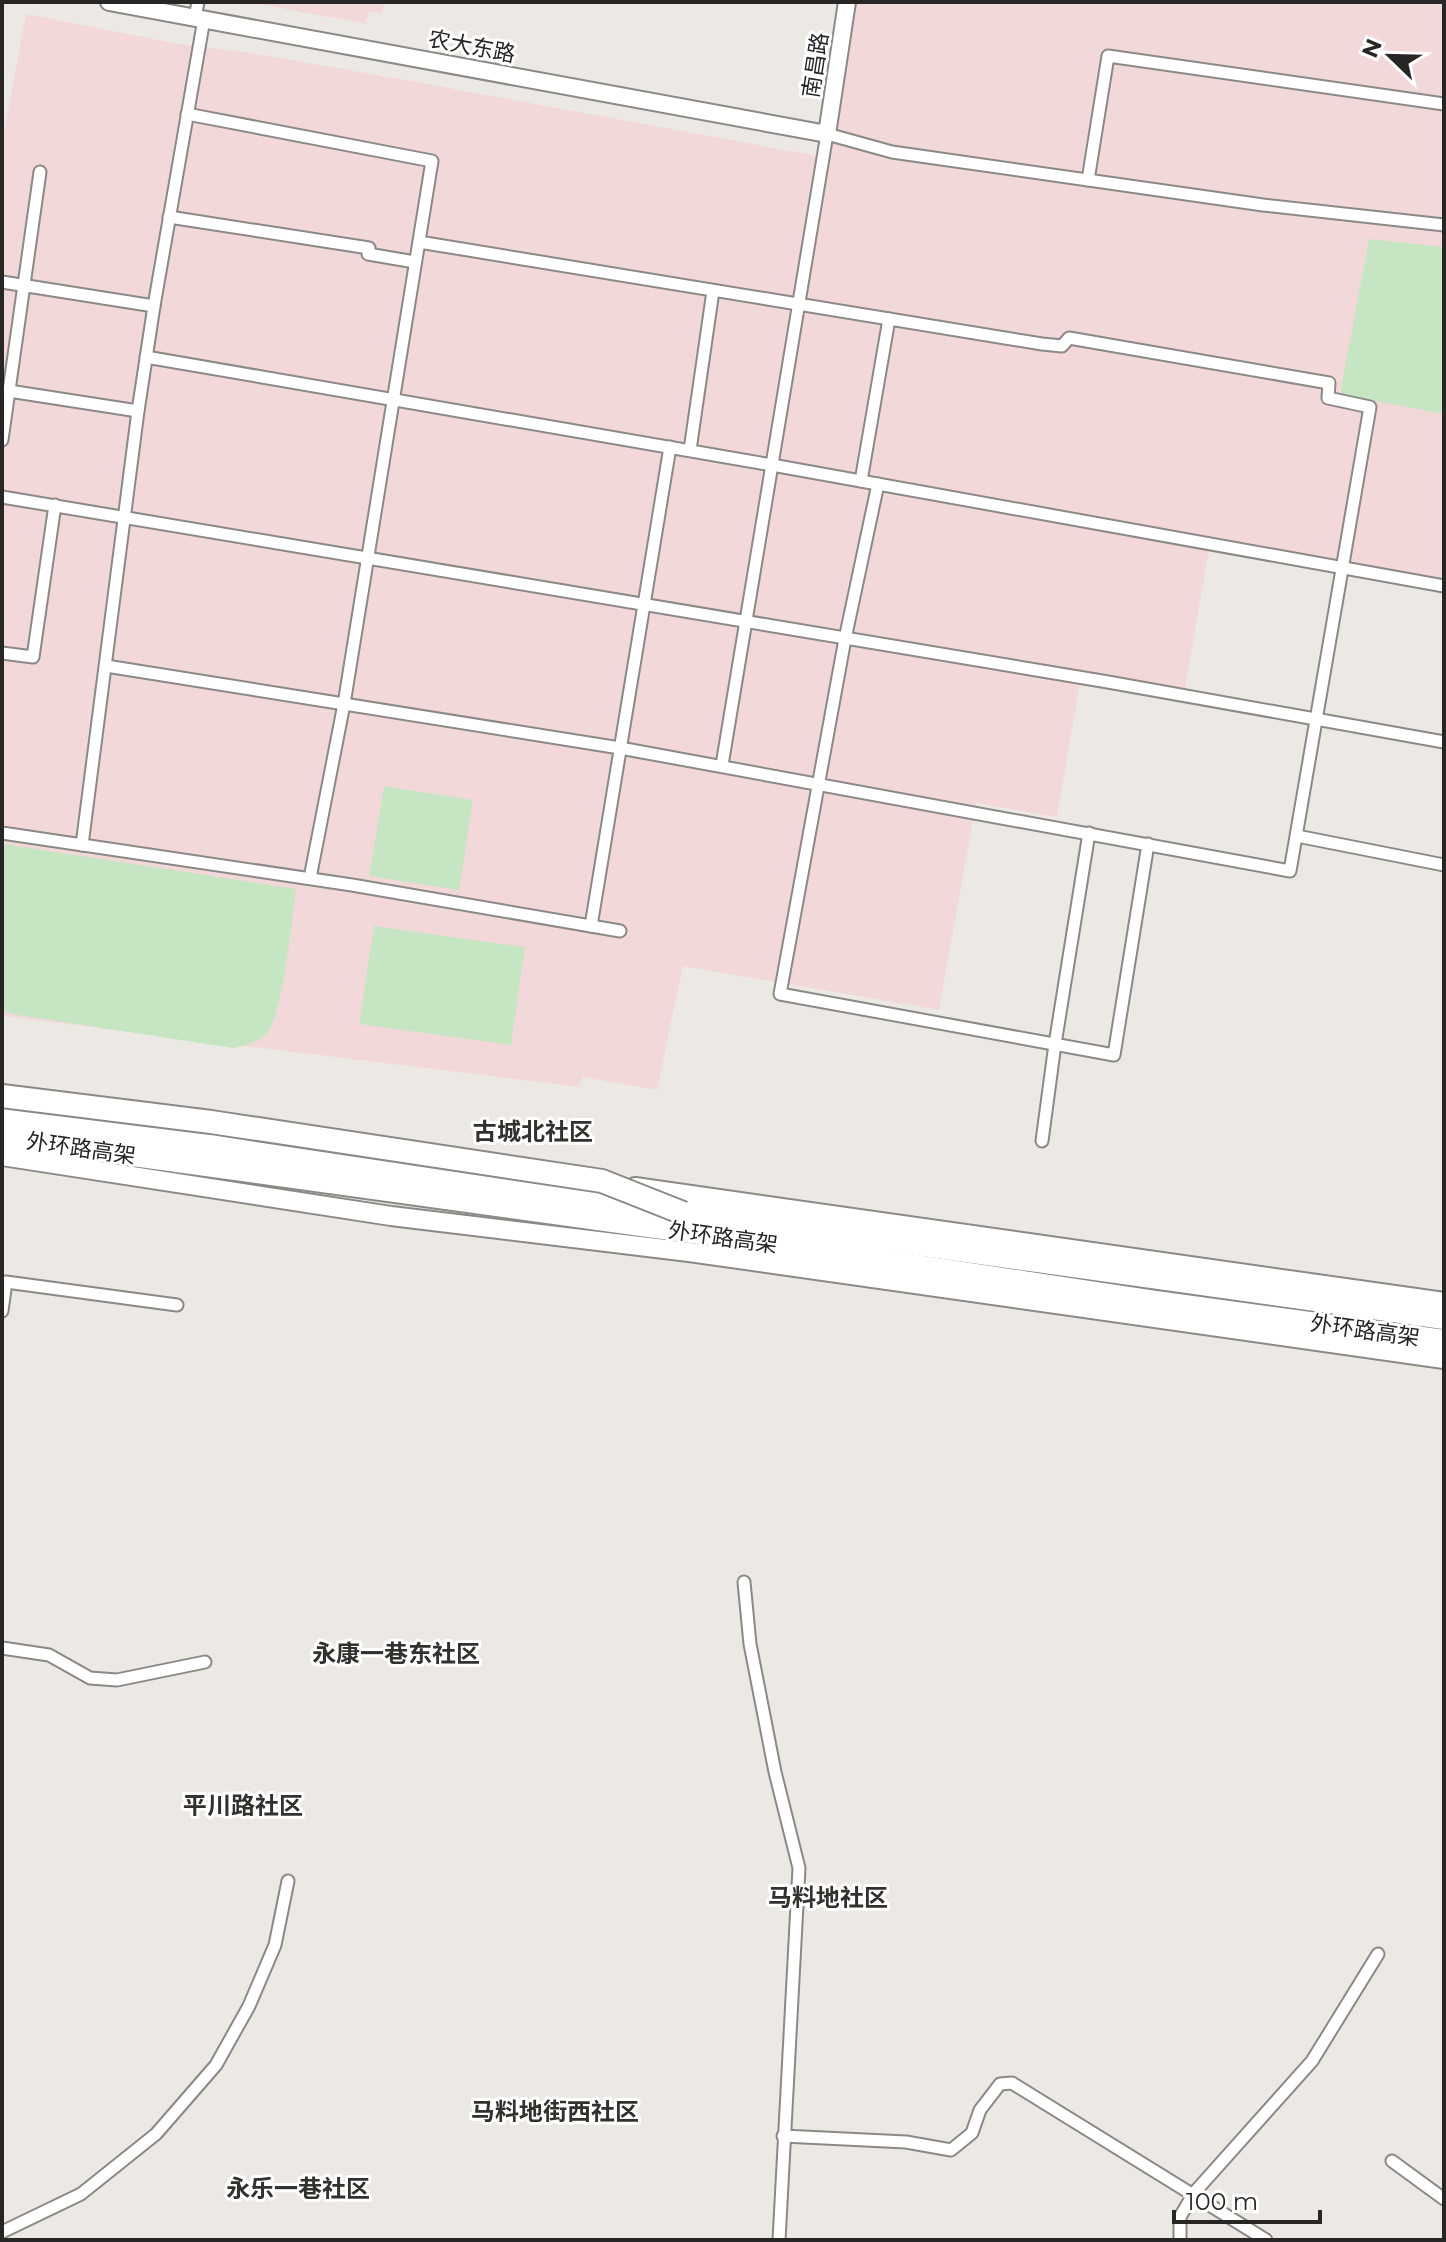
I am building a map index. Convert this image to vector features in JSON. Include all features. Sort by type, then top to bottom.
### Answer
[{"type":"highway","points":[[2,1096],[211,1122],[602,1181],[683,1213]]},
{"type":"highway","name":"外环路高架","points":[[2,1116],[1444,1318]]},
{"type":"highway","name":"外环路高架","points":[[2,1137],[1444,1341]]},
{"type":"highway","points":[[1326,1325],[1444,1357]]},
{"type":"main road","name":"农大东路","points":[[109,2],[199,13],[827,134]]},
{"type":"main road","name":"南昌路","points":[[827,134],[847,2]]},
{"type":"main road","points":[[2,1105],[210,1132],[318,1138],[667,1193],[1444,1302]]},
{"type":"main road","points":[[2,1156],[391,1216],[689,1252],[1444,1357]]},
{"type":"street","points":[[82,845],[138,411],[187,114],[199,13]]},
{"type":"street","points":[[1088,180],[1108,56],[1444,104]]},
{"type":"street","points":[[187,114],[432,161],[344,704],[310,878]]},
{"type":"street","points":[[722,765],[827,134],[892,152],[1263,205],[1444,225]]},
{"type":"street","points":[[2,440],[40,172]]},
{"type":"street","points":[[169,217],[369,248],[368,254],[415,262]]},
{"type":"street","points":[[106,666],[722,765],[1290,871],[1370,407],[1328,398],[1329,383],[1069,338],[1062,346],[419,242]]},
{"type":"street","points":[[2,282],[154,306]]},
{"type":"street","points":[[690,450],[713,291]]},
{"type":"street","points":[[861,481],[889,319]]},
{"type":"street","points":[[146,357],[690,450],[1444,586]]},
{"type":"street","points":[[9,391],[138,411]]},
{"type":"street","points":[[591,926],[670,447]]},
{"type":"street","points":[[878,484],[845,639],[780,994],[1114,1055],[1148,844]]},
{"type":"street","points":[[2,497],[1444,742]]},
{"type":"street","points":[[2,653],[33,657],[55,505]]},
{"type":"street","points":[[2,833],[310,878],[620,931]]},
{"type":"street","points":[[1042,1141],[1089,833]]},
{"type":"street","points":[[1297,836],[1444,865]]},
{"type":"street","points":[[2,1311],[6,1282],[177,1305]]},
{"type":"street","points":[[744,1582],[750,1644],[775,1772],[799,1868],[779,2240]]},
{"type":"street","points":[[2,1648],[49,1655],[90,1678],[117,1680],[205,1662]]},
{"type":"street","points":[[2,2232],[81,2194],[156,2134],[216,2065],[249,2006],[275,1945],[288,1881]]},
{"type":"street","points":[[1180,2240],[1180,2217],[1194,2193],[1312,2061],[1378,1954]]},
{"type":"street","points":[[783,2136],[906,2142],[951,2150],[972,2133],[980,2110],[1000,2084],[1012,2083],[1266,2240]]},
{"type":"street","points":[[1392,2161],[1444,2199]]},
{"type":"shaded area","points":[[249,2],[384,2],[382,13],[369,12],[366,24]]},
{"type":"shaded area","points":[[847,2],[1444,2],[1444,586],[1210,543],[1184,695],[1081,677],[1057,817],[976,803],[939,1010],[683,966],[657,1090],[583,1077],[579,1087],[2,1016],[2,143],[26,14],[178,44],[251,53],[400,79],[823,157]]},
{"type":"green space","points":[[1369,239],[1444,247],[1444,414],[1340,394]]},
{"type":"green space","points":[[384,786],[473,800],[459,890],[369,876]]},
{"type":"green space","points":[[4,844],[296,889],[282,988],[266,1034],[255,1042],[233,1048],[11,1014],[2,1009]]},
{"type":"green space","points":[[374,926],[525,947],[511,1045],[359,1024]]},
{"type":"district","name":"古城北社区","points":[[533,1132]]},
{"type":"district","name":"永康一巷东社区","points":[[396,1654]]},
{"type":"district","name":"平川路社区","points":[[243,1806]]},
{"type":"district","name":"马料地社区","points":[[828,1898]]},
{"type":"district","name":"马料地街西社区","points":[[555,2112]]},
{"type":"district","name":"永乐一巷社区","points":[[298,2189]]}]
